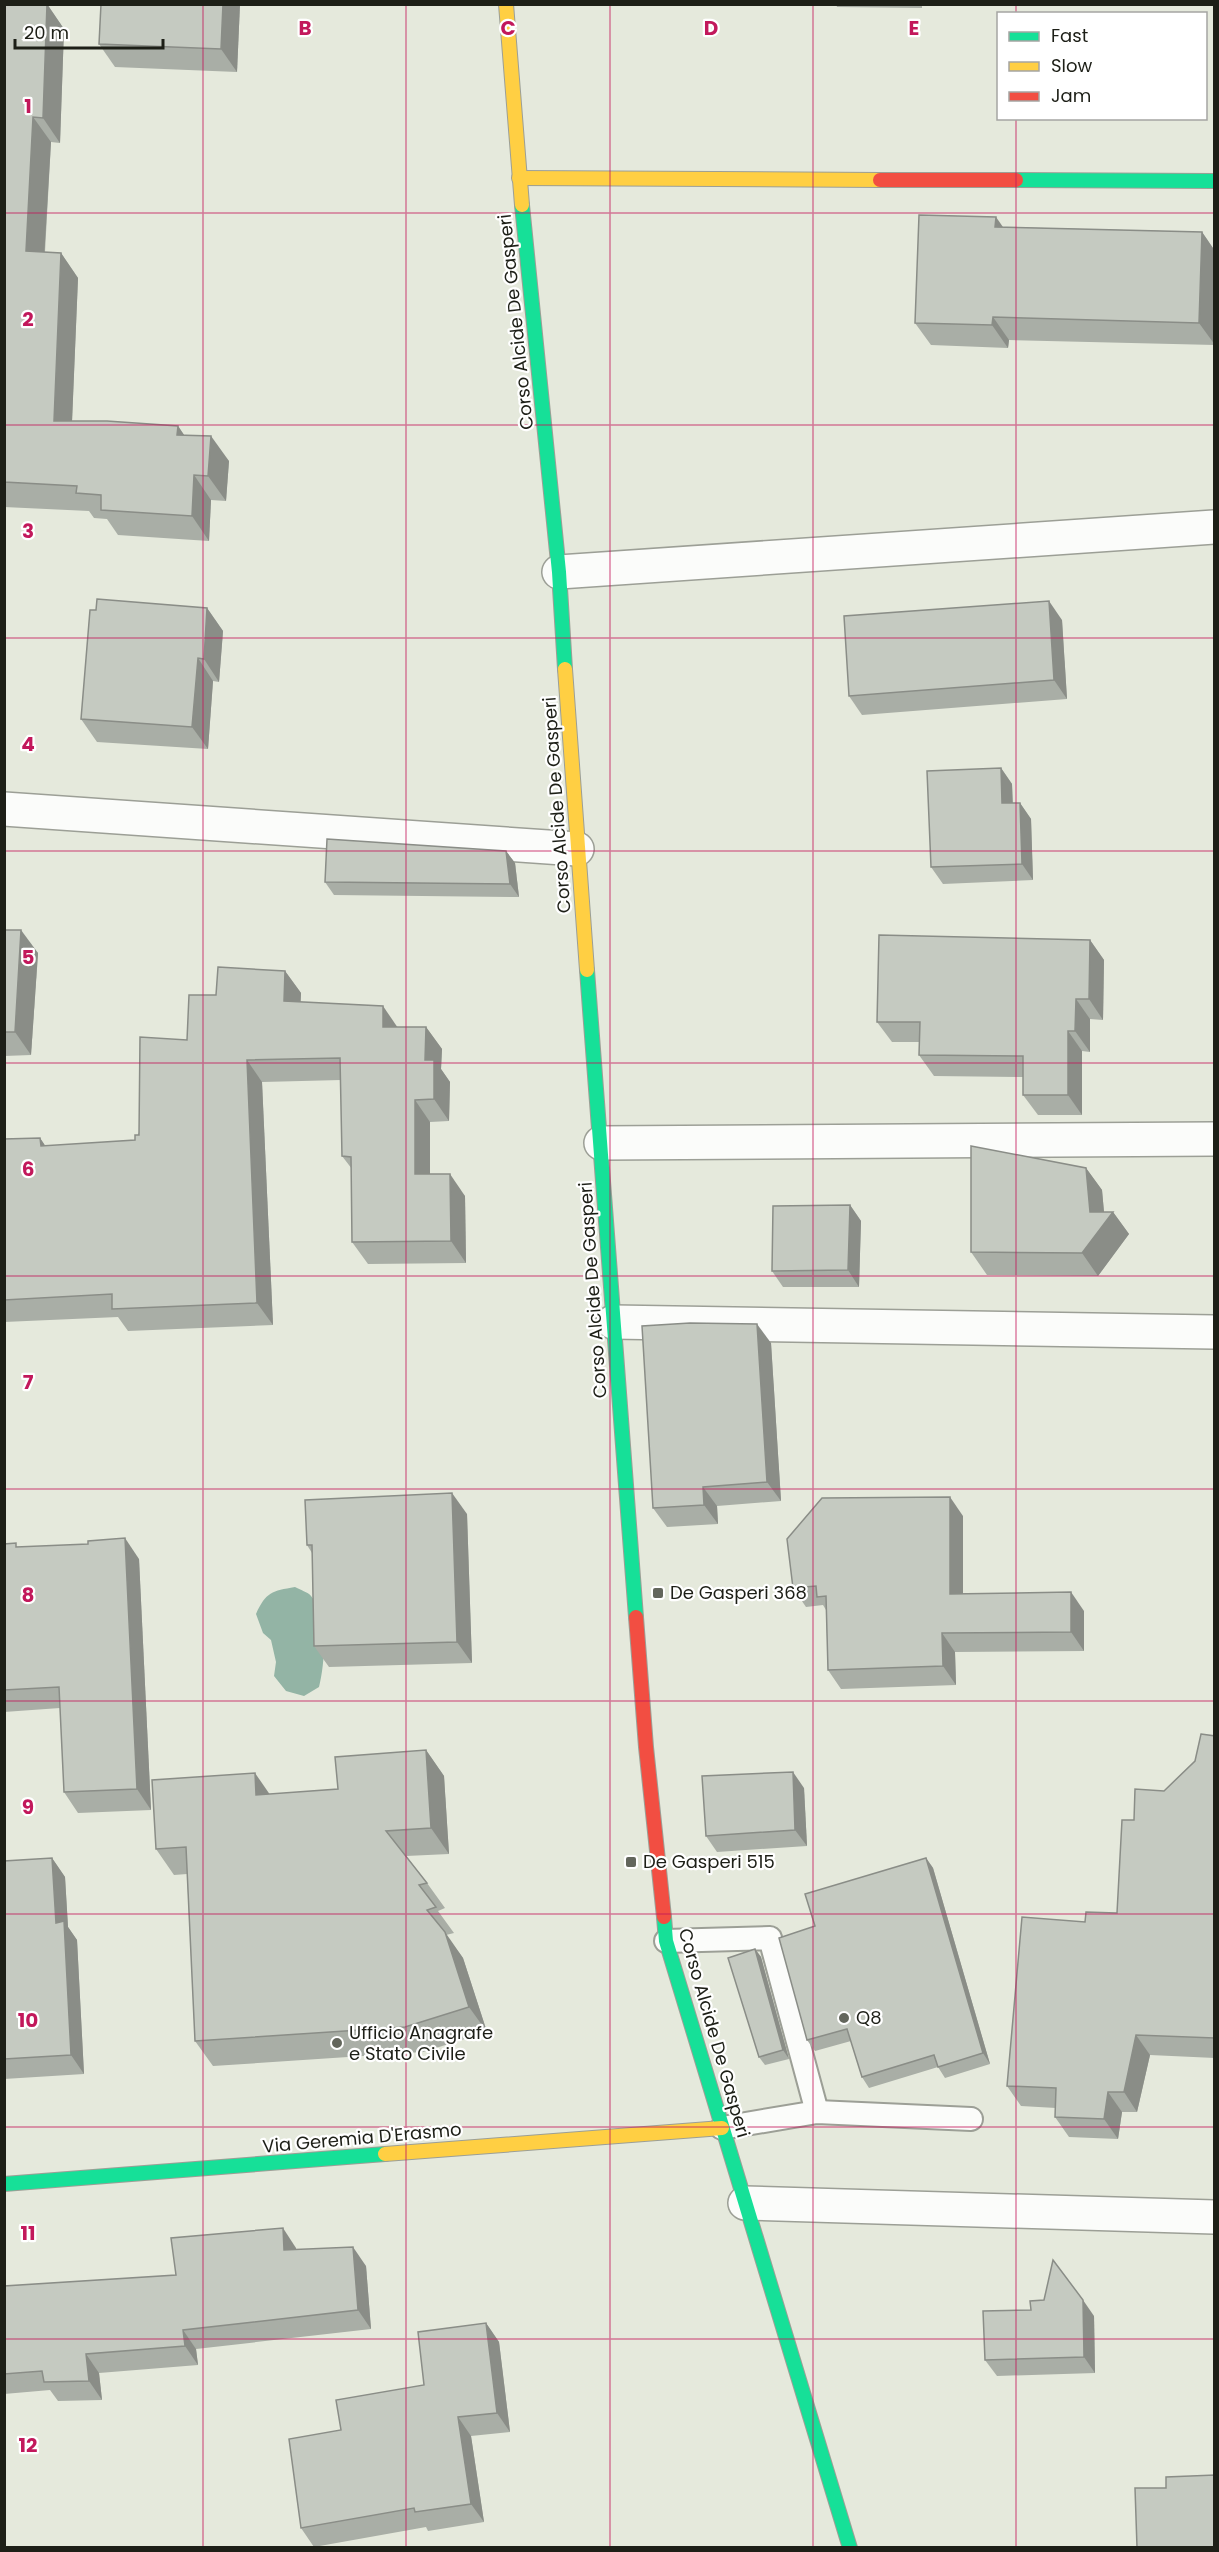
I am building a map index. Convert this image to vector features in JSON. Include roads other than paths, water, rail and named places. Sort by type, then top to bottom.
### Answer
[{"type":"street","name":"Corso Alcide De Gasperi","points":[[506,4],[519,178],[559,572],[577,849],[646,1747],[666,1941],[850,2547]]},
{"type":"street","points":[[519,178],[1215,182]]},
{"type":"street","points":[[559,572],[1215,527]]},
{"type":"street","points":[[4,809],[577,849]]},
{"type":"street","points":[[601,1143],[1215,1139]]},
{"type":"street","points":[[613,1322],[1215,1332]]},
{"type":"street","name":"Via Geremia D'Erasmo","points":[[4,2184],[722,2128]]},
{"type":"street","points":[[745,2203],[1215,2217]]},
{"type":"lane","points":[[666,1941],[770,1938],[817,2112]]},
{"type":"lane","points":[[722,2128],[817,2112],[971,2119]]},
{"type":"place","name":"De Gasperi 368","points":[[658,1593]]},
{"type":"place","name":"De Gasperi 515","points":[[631,1862]]},
{"type":"place","name":"Q8","points":[[844,2018]]},
{"type":"place","name":"Ufficio Anagrafe e Stato Civile","points":[[337,2043]]}]
